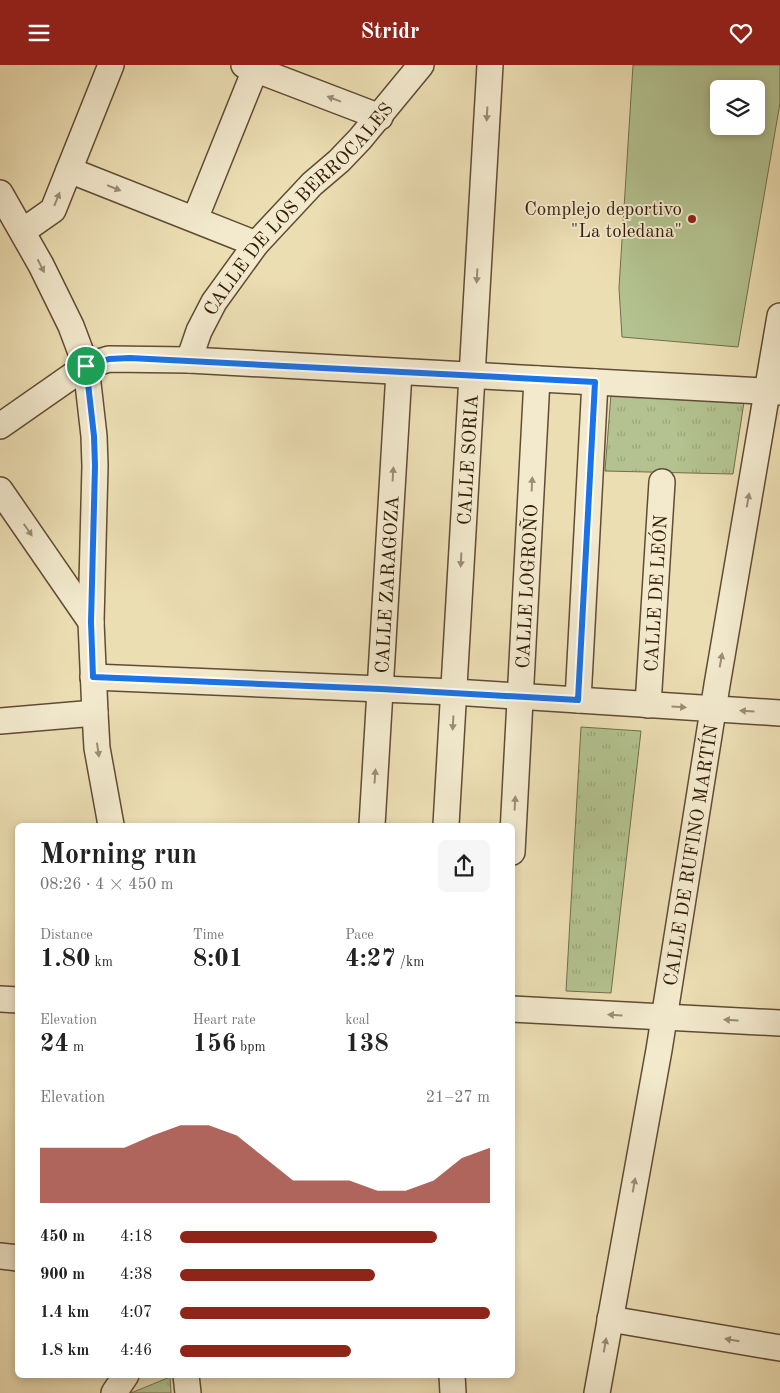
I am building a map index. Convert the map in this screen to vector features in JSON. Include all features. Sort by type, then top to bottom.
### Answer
[{"type":"street","points":[[23,231],[53,210],[111,65]]},
{"type":"street","name":"CALLE DE LOS BERROCALES","points":[[189,360],[199,331],[214,302],[256,243],[312,183],[339,161],[380,117],[421,65]]},
{"type":"street","name":"CALLE SORIA","points":[[446,823],[490,65]]},
{"type":"street","points":[[194,219],[252,66],[380,117]]},
{"type":"street","points":[[69,170],[256,243]]},
{"type":"street","points":[[0,193],[23,231],[71,326],[86,366],[94,436],[95,466],[91,622],[93,677],[97,748],[111,823]]},
{"type":"street","name":"CALLE DE RUFINO MARTÍN","points":[[597,1393],[664,1017],[713,709],[774,392],[780,316]]},
{"type":"street","points":[[0,426],[86,366],[109,359],[189,360],[774,392]]},
{"type":"street","name":"CALLE ZARAGOZA","points":[[372,823],[398,372]]},
{"type":"street","name":"CALLE LOGROÑO","points":[[514,823],[522,697],[537,379]]},
{"type":"street","points":[[578,700],[595,382]]},
{"type":"street","name":"CALLE DE LEÓN","points":[[648,705],[662,482]]},
{"type":"street","points":[[0,490],[91,622]]},
{"type":"street","points":[[93,677],[454,692],[780,713]]},
{"type":"street","points":[[0,721],[95,713]]},
{"type":"street","points":[[0,999],[15,1000]]},
{"type":"street","points":[[515,1009],[780,1023]]},
{"type":"street","points":[[0,1255],[15,1258]]},
{"type":"street","points":[[610,1319],[780,1348]]},
{"type":"street","points":[[114,1393],[124,1378]]},
{"type":"street","points":[[186,1378],[188,1393]]},
{"type":"street","points":[[452,1378],[453,1393]]},
{"type":"green space","name":"Complejo deportivo \"La toledana\"","points":[[633,65],[780,65],[780,103],[738,347],[622,337],[619,288]]},
{"type":"green space","points":[[611,394],[744,402],[733,474],[605,471]]},
{"type":"green space","points":[[581,727],[641,731],[611,993],[566,991]]},
{"type":"green space","points":[[168,1378],[170,1378],[171,1393],[131,1393]]},
{"type":"place","name":"Complejo deportivo \"La toledana\"","points":[[692,219]]},
{"type":"route","points":[[130,358],[595,382],[578,700],[454,692],[93,677],[91,622],[95,466],[94,436],[86,366],[109,359],[130,358]]}]
